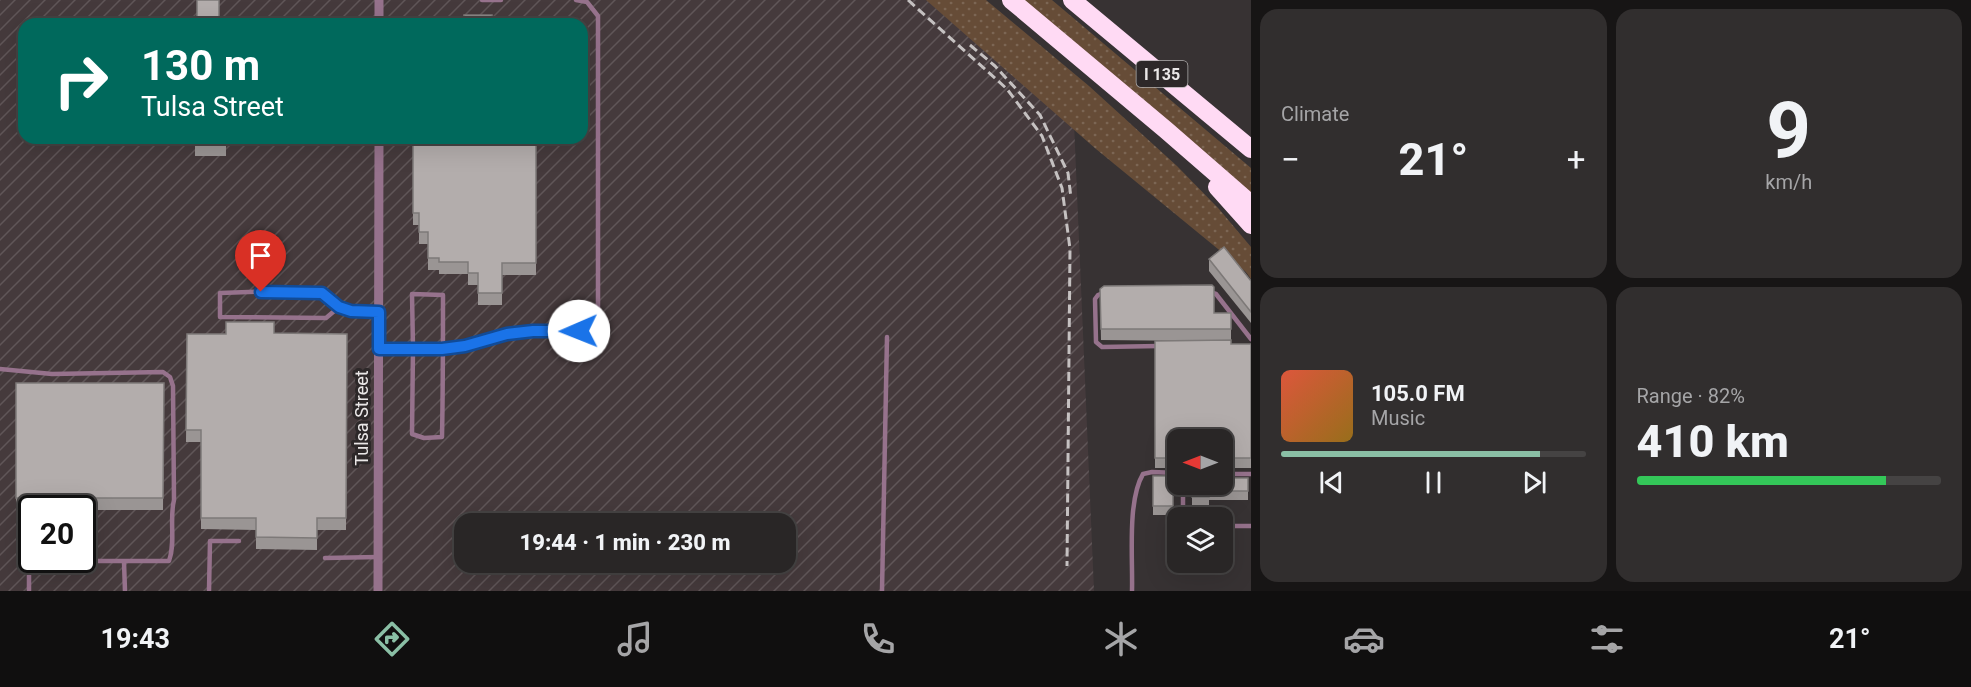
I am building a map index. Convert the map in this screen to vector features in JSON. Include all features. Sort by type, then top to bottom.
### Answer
[{"type":"highway","name":"I 135","points":[[1011,0],[1251,204]]},
{"type":"highway","name":"I 135","points":[[1072,0],[1251,149]]},
{"type":"highway","points":[[1166,130],[1251,225]]},
{"type":"street","points":[[379,0],[379,18]]},
{"type":"street","name":"Tulsa Street","points":[[378,591],[379,144]]},
{"type":"lane","points":[[482,0],[501,0]]},
{"type":"lane","points":[[379,349],[442,349],[465,346],[507,334],[533,331],[579,331],[589,326],[598,310],[598,16],[587,2],[576,0]]},
{"type":"lane","points":[[339,307],[326,318],[220,317],[220,293],[282,291],[322,293],[339,307],[351,311],[379,312]]},
{"type":"lane","points":[[1208,291],[1216,294],[1251,339]]},
{"type":"lane","points":[[1115,292],[1103,293],[1095,299],[1096,342],[1101,347],[1169,346]]},
{"type":"lane","points":[[412,294],[443,295],[442,437],[424,438],[412,434],[412,348],[412,294]]},
{"type":"lane","points":[[882,591],[887,337]]},
{"type":"lane","points":[[0,369],[52,374],[163,372],[170,377],[173,386],[174,500],[171,511],[172,553],[169,561],[32,563],[29,569],[29,591]]},
{"type":"lane","points":[[1132,591],[1133,502],[1138,481],[1143,474],[1167,473]]},
{"type":"lane","points":[[1233,474],[1251,474]]},
{"type":"lane","points":[[1233,526],[1251,526]]},
{"type":"lane","points":[[209,591],[210,541],[239,541]]},
{"type":"lane","points":[[325,558],[378,557]]},
{"type":"lane","points":[[124,562],[125,591]]},
{"type":"shaded area","points":[[0,0],[937,0],[1074,123],[1094,591],[0,591]]},
{"type":"shaded area","points":[[926,0],[986,0],[1089,86],[1177,166],[1219,209],[1251,247],[1251,279],[1246,272],[1096,149]]},
{"type":"shaded area","points":[[1022,0],[1052,0],[1251,168],[1251,196]]},
{"type":"building","points":[[197,0],[219,0],[219,18],[197,18]]},
{"type":"building","points":[[464,15],[492,15],[492,18],[464,18]]},
{"type":"building","points":[[413,144],[536,144],[536,263],[502,263],[502,293],[478,293],[478,273],[468,273],[468,262],[439,262],[439,258],[428,258],[428,232],[419,232],[419,213],[413,213]]},
{"type":"building","points":[[1224,247],[1251,281],[1251,312],[1209,259]]},
{"type":"building","points":[[1212,285],[1214,287],[1214,313],[1231,313],[1231,329],[1101,329],[1100,289],[1104,286]]},
{"type":"building","points":[[226,322],[274,322],[274,333],[347,334],[346,518],[317,518],[317,538],[256,537],[256,518],[201,518],[201,430],[186,430],[187,334],[226,334]]},
{"type":"building","points":[[1231,340],[1231,344],[1251,344],[1251,458],[1233,458],[1233,429],[1167,429],[1167,458],[1155,458],[1155,341]]},
{"type":"building","points":[[16,383],[164,383],[163,498],[18,495],[16,498]]},
{"type":"building","points":[[1153,476],[1167,476],[1167,495],[1173,495],[1173,506],[1153,506]]},
{"type":"building","points":[[1233,478],[1248,478],[1248,491],[1233,491]]},
{"type":"building","points":[[1192,495],[1209,495],[1209,497],[1192,497]]},
{"type":"railway","points":[[908,0],[1007,89],[1042,136],[1062,188],[1070,249],[1067,566]]},
{"type":"railway","points":[[970,45],[995,66],[1040,115],[1068,173],[1071,198]]},
{"type":"route","points":[[261,292],[322,293],[339,307],[351,311],[379,312],[379,349],[442,349],[465,346],[507,334],[533,331],[579,331]]}]
